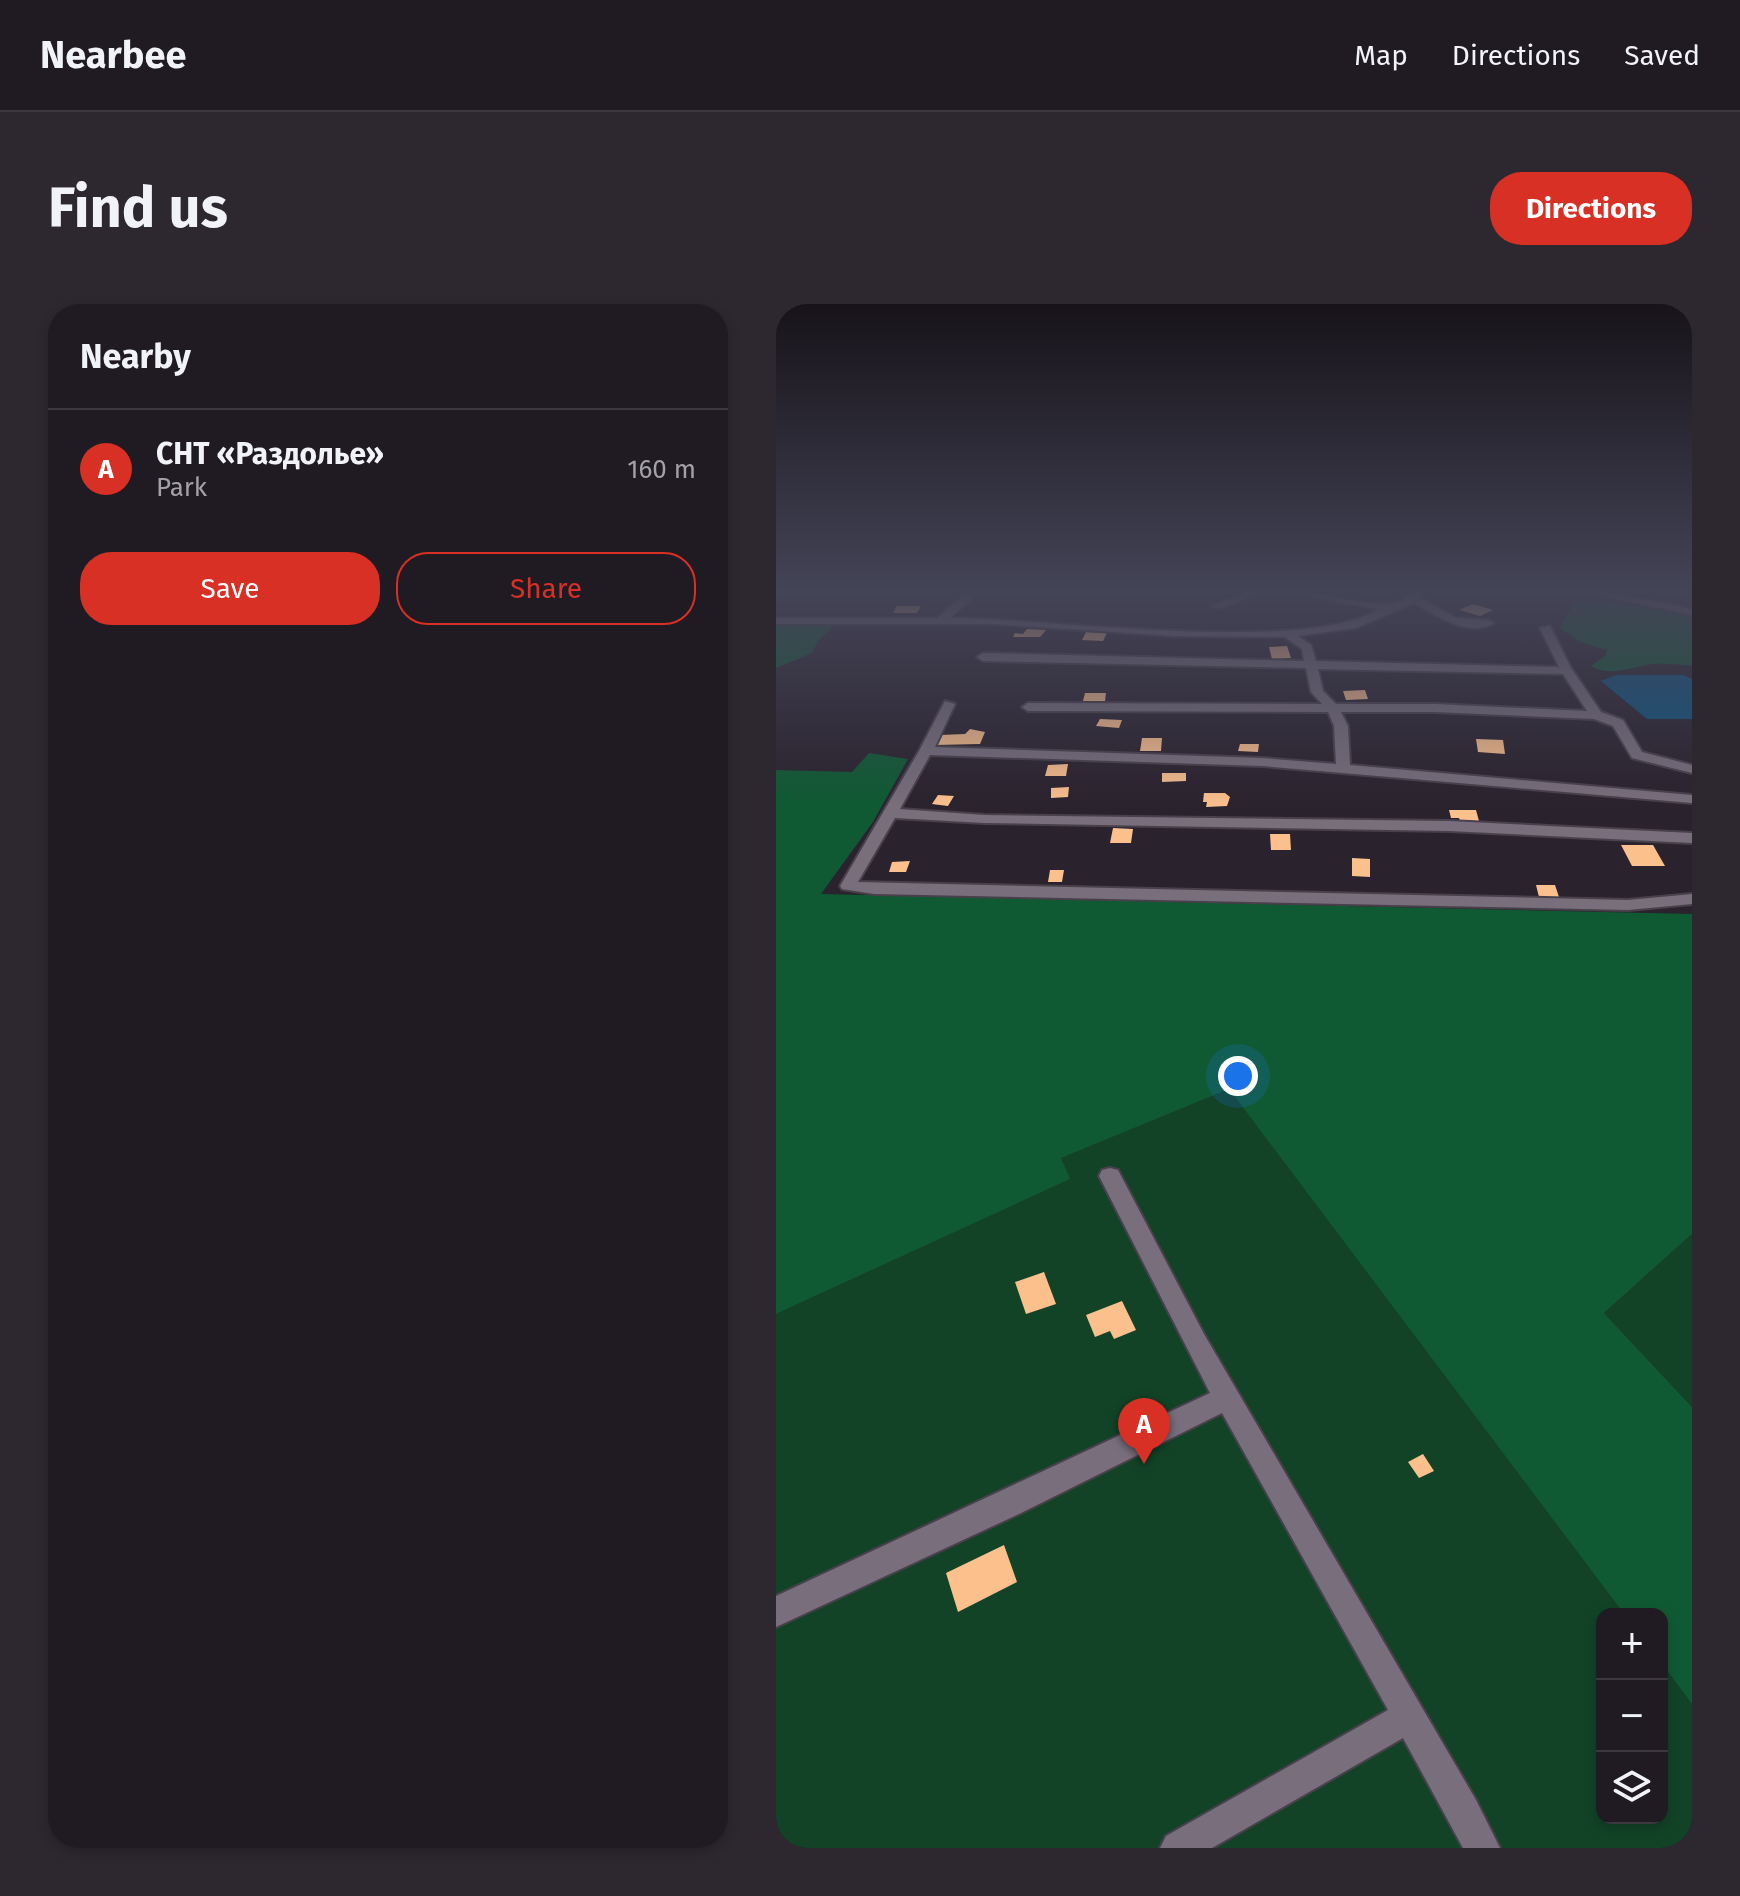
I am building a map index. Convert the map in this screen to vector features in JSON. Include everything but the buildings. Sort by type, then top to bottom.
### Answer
[{"type":"street","points":[[1268,663],[1567,671]]},
{"type":"street","points":[[1563,663],[1596,715]]},
{"type":"street","points":[[1313,664],[1317,692],[1333,708],[1341,726],[1343,769]]},
{"type":"street","points":[[949,704],[926,751],[848,886],[1628,905],[1692,899]]},
{"type":"street","points":[[1028,707],[1435,708],[1596,715],[1618,723],[1637,755],[1692,769]]},
{"type":"street","points":[[926,751],[1262,762],[1692,799]]},
{"type":"street","points":[[891,813],[984,819],[1449,826],[1692,838]]},
{"type":"street","points":[[1110,1176],[1226,1398],[1482,1848]]},
{"type":"street","points":[[776,1612],[1011,1503],[1226,1398]]},
{"type":"street","points":[[1178,1848],[1409,1716]]},
{"type":"green space","points":[[1595,663],[1692,663],[1692,666],[1653,664],[1614,671],[1591,666]]},
{"type":"green space","points":[[869,753],[908,759],[873,822],[821,894],[1692,914],[1692,1234],[1604,1313],[1692,1407],[1692,1704],[1668,1672],[1668,1608],[1619,1608],[1229,1089],[1061,1158],[1070,1179],[776,1314],[776,770],[852,772]]},
{"type":"green space","points":[[1229,1089],[1619,1608],[1596,1608],[1596,1824],[1668,1824],[1668,1672],[1692,1704],[1692,1848],[776,1848],[776,1314],[1069,1179],[1060,1158]]},
{"type":"green space","points":[[1692,1234],[1692,1407],[1604,1313]]},
{"type":"water","points":[[1616,675],[1683,675],[1692,679],[1692,719],[1647,719],[1601,681]]},
{"type":"place","name":"СНТ «Раздолье»","points":[[1144,1464]]}]
